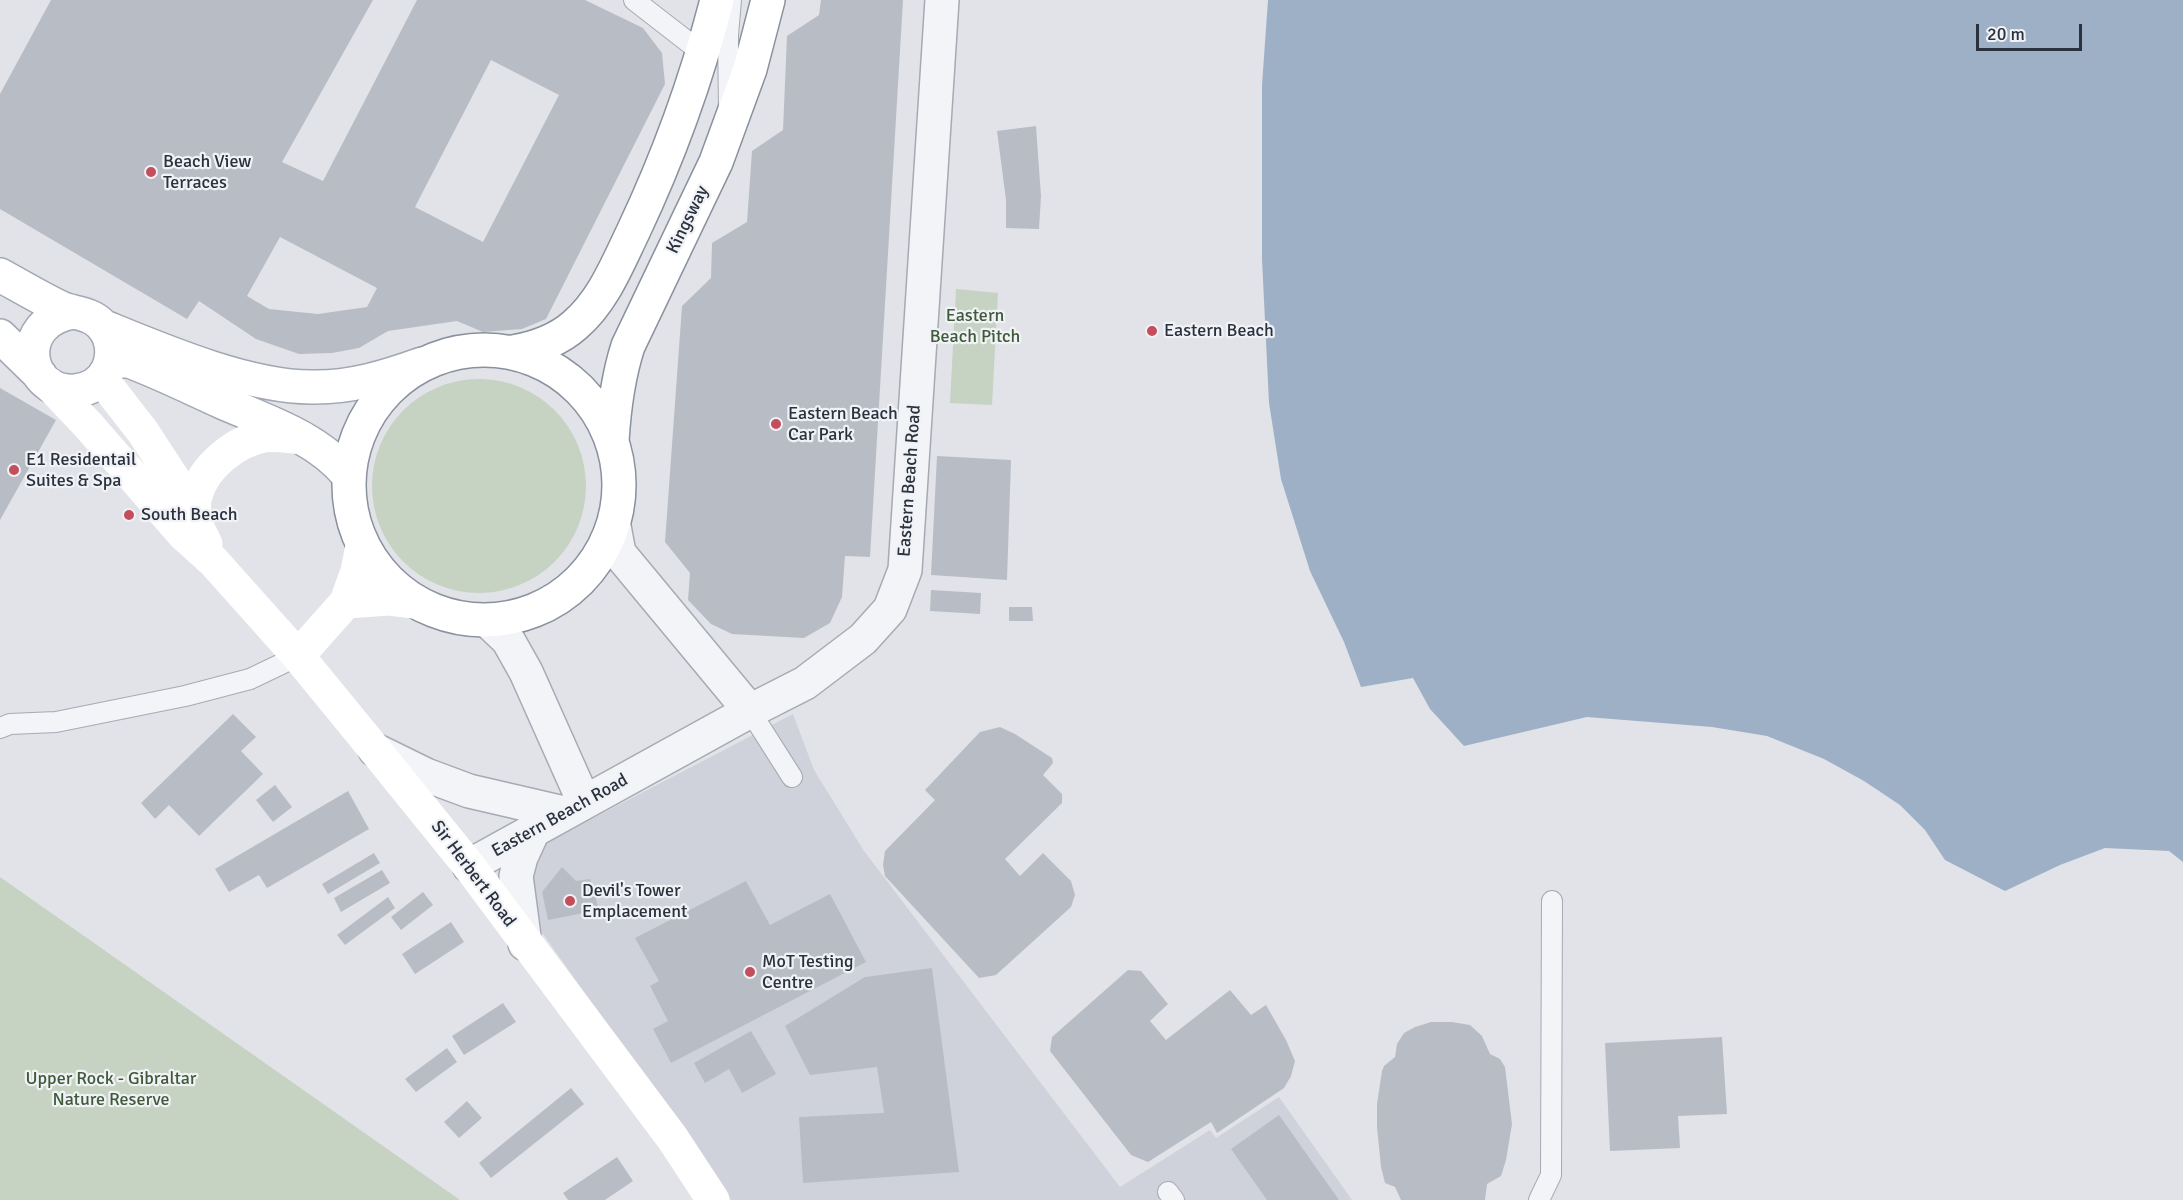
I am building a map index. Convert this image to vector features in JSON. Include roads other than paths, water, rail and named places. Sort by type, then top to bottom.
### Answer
[{"type":"main road","points":[[0,275],[64,310],[225,371],[295,386],[353,384],[384,377],[444,356],[466,351],[513,352],[543,345],[559,338],[577,324],[596,302],[609,281],[672,144],[691,92],[717,0]]},
{"type":"main road","name":"Kingsway","points":[[612,441],[615,403],[628,346],[716,162],[750,69],[768,0]]},
{"type":"main road","points":[[214,562],[173,477],[143,432],[108,387],[107,370],[112,345],[88,319],[62,314],[50,319],[40,327],[32,352],[34,364],[44,380],[61,390],[74,392],[86,389],[97,383],[107,370],[117,361],[129,361],[302,438],[330,457],[348,475]]},
{"type":"main road","points":[[0,336],[88,425],[183,534],[214,562]]},
{"type":"main road","points":[[346,602],[389,599],[414,602],[450,616],[488,621],[529,613],[566,593],[595,563],[614,526],[619,505],[618,462],[612,441],[601,416],[584,393],[555,370],[539,361],[513,352]]},
{"type":"main road","points":[[414,602],[387,580],[362,546],[353,523],[348,500],[348,475],[355,441],[370,410],[396,381],[422,364]]},
{"type":"main road","points":[[196,524],[194,510],[199,486],[212,467],[233,449],[250,440],[267,435],[302,438]]},
{"type":"main road","points":[[298,656],[346,602],[357,571],[362,546]]},
{"type":"main road","name":"Sir Herbert Road","points":[[214,562],[298,656],[469,866],[525,944],[673,1139],[713,1200]]},
{"type":"street","name":"Eastern Beach Road","points":[[469,866],[805,683],[863,639],[890,609],[904,570],[942,0]]},
{"type":"street","points":[[614,526],[619,554],[750,711]]},
{"type":"street","points":[[375,750],[426,776],[469,792],[574,808],[526,672],[508,640],[488,621]]},
{"type":"street","points":[[525,944],[516,876],[521,857],[533,831]]},
{"type":"lane","points":[[634,0],[701,52]]},
{"type":"lane","points":[[730,127],[727,83],[731,0]]},
{"type":"lane","points":[[3,725],[56,722],[185,696],[250,679],[298,656]]},
{"type":"lane","points":[[750,711],[792,777]]},
{"type":"lane","points":[[1539,1200],[1551,1175],[1552,901]]},
{"type":"water","points":[[1268,0],[2183,0],[2183,862],[2169,851],[2105,848],[2060,865],[2005,891],[1945,860],[1925,830],[1900,805],[1864,781],[1824,759],[1767,736],[1712,727],[1587,717],[1464,746],[1430,709],[1413,678],[1361,687],[1344,642],[1310,571],[1281,479],[1269,403],[1262,259],[1262,85]]},
{"type":"place","name":"Beach View Terraces","points":[[151,172]]},
{"type":"place","name":"Eastern Beach","points":[[1152,331]]},
{"type":"place","name":"Eastern Beach Car Park","points":[[776,424]]},
{"type":"place","name":"E1 Residentail Suites & Spa","points":[[14,470]]},
{"type":"place","name":"South Beach","points":[[129,515]]},
{"type":"place","name":"Devil's Tower Emplacement","points":[[570,901]]},
{"type":"place","name":"MoT Testing Centre","points":[[750,972]]},
{"type":"park label","name":"Eastern Beach Pitch","points":[[975,326]]},
{"type":"park label","name":"Upper Rock - Gibraltar Nature Reserve","points":[[111,1089]]}]
